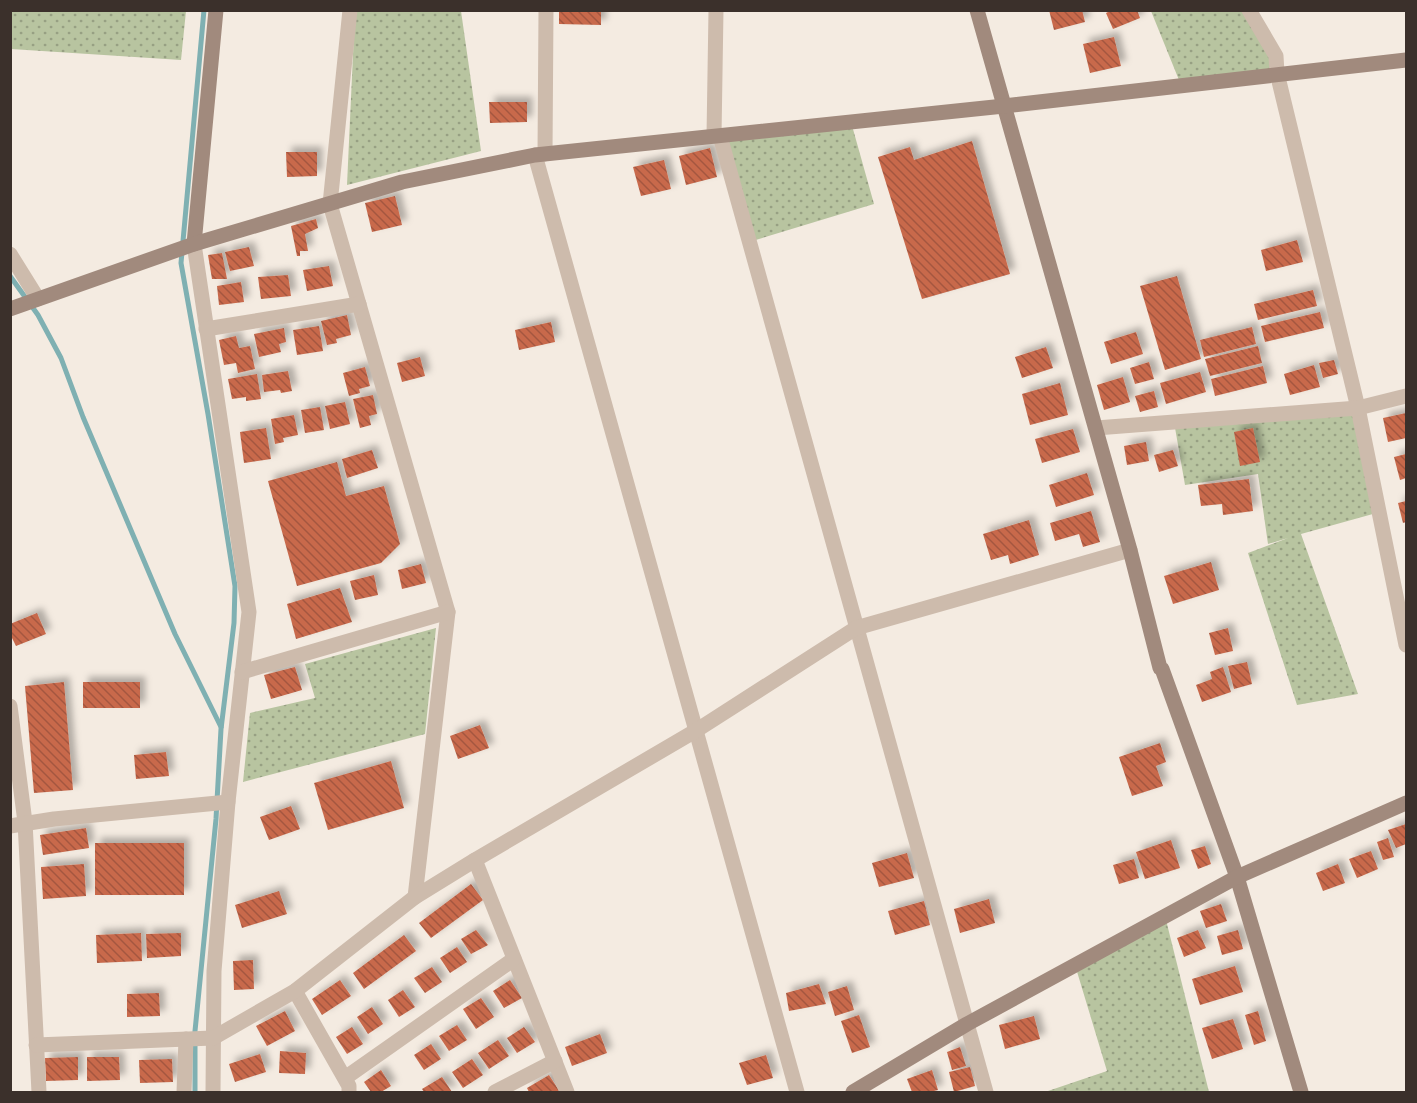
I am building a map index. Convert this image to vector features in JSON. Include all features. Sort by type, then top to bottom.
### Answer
[{"type":"street","points":[[213,1092],[214,971],[228,802],[249,612],[194,244],[216,10]]},
{"type":"street","points":[[350,10],[330,204],[447,612],[415,897]]},
{"type":"street","points":[[546,10],[540,155],[797,1092]]},
{"type":"street","points":[[716,10],[717,136],[986,1092]]},
{"type":"street","points":[[977,10],[1130,550],[1160,668],[1237,877],[1301,1092]]},
{"type":"street","points":[[1249,10],[1276,56],[1277,73],[1359,408],[1407,645]]},
{"type":"street","points":[[15,307],[194,244],[402,182],[540,155],[1004,106],[1277,73],[1407,60]]},
{"type":"street","points":[[10,254],[38,299]]},
{"type":"street","points":[[206,329],[359,304]]},
{"type":"street","points":[[1096,428],[1359,408],[1407,396]]},
{"type":"street","points":[[36,1045],[213,1038],[295,992],[415,897],[697,730],[856,628],[1130,550]]},
{"type":"street","points":[[242,672],[447,612]]},
{"type":"street","points":[[10,706],[39,1092]]},
{"type":"street","points":[[18,824],[228,802]]},
{"type":"street","points":[[853,1092],[967,1024],[1237,877],[1407,803]]},
{"type":"street","points":[[475,860],[567,1092]]},
{"type":"street","points":[[295,992],[347,1085],[514,959]]},
{"type":"street","points":[[184,1092],[186,1039]]},
{"type":"street","points":[[495,1092],[555,1061]]},
{"type":"green space","points":[[10,11],[186,11],[181,60],[11,49]]},
{"type":"green space","points":[[355,11],[461,11],[481,151],[347,185]]},
{"type":"green space","points":[[1151,11],[1249,11],[1277,70],[1181,85]]},
{"type":"green space","points":[[851,122],[874,204],[749,242],[720,136]]},
{"type":"green space","points":[[1358,408],[1380,512],[1301,534],[1358,694],[1297,705],[1248,553],[1288,538],[1268,544],[1258,474],[1185,485],[1174,422]]},
{"type":"green space","points":[[436,628],[425,734],[243,782],[250,713],[315,698],[305,664]]},
{"type":"green space","points":[[1165,916],[1209,1092],[1045,1092],[1107,1071],[1075,965]]},
{"type":"building","points":[[559,10],[601,10],[601,25],[559,24]]},
{"type":"building","points":[[1049,10],[1082,10],[1085,22],[1054,30]]},
{"type":"building","points":[[1112,10],[1137,10],[1140,18],[1113,29],[1106,13]]},
{"type":"building","points":[[1114,37],[1121,66],[1090,73],[1083,44]]},
{"type":"building","points":[[489,102],[527,102],[527,122],[490,123]]},
{"type":"building","points":[[972,141],[1010,274],[922,299],[878,157],[910,147],[914,160]]},
{"type":"building","points":[[710,148],[717,177],[686,185],[679,156]]},
{"type":"building","points":[[286,152],[317,152],[317,176],[287,177]]},
{"type":"building","points":[[664,160],[671,189],[641,196],[633,167]]},
{"type":"building","points":[[395,196],[402,225],[372,232],[365,203]]},
{"type":"building","points":[[316,219],[318,228],[305,234],[308,251],[300,251],[300,256],[297,256],[291,226]]},
{"type":"building","points":[[1297,240],[1303,262],[1266,271],[1261,250]]},
{"type":"building","points":[[249,247],[254,266],[230,271],[225,252]]},
{"type":"building","points":[[222,253],[227,279],[212,279],[208,255]]},
{"type":"building","points":[[329,266],[333,286],[307,291],[303,270]]},
{"type":"building","points":[[288,275],[291,296],[261,299],[258,277]]},
{"type":"building","points":[[1177,276],[1201,359],[1165,370],[1140,286]]},
{"type":"building","points":[[241,282],[244,302],[219,305],[217,286]]},
{"type":"building","points":[[1313,290],[1317,306],[1258,320],[1254,304]]},
{"type":"building","points":[[1320,312],[1324,328],[1265,342],[1261,326]]},
{"type":"building","points":[[347,315],[351,335],[336,339],[337,343],[327,345],[321,321]]},
{"type":"building","points":[[551,322],[555,342],[519,350],[515,330]]},
{"type":"building","points":[[319,326],[323,351],[297,355],[293,330]]},
{"type":"building","points":[[1252,327],[1256,344],[1204,357],[1200,340]]},
{"type":"building","points":[[284,328],[286,342],[279,344],[281,352],[259,357],[254,334]]},
{"type":"building","points":[[1136,332],[1143,354],[1111,364],[1104,342]]},
{"type":"building","points":[[236,336],[239,348],[250,346],[255,369],[238,373],[236,363],[224,365],[219,340]]},
{"type":"building","points":[[1258,346],[1262,363],[1210,376],[1205,359]]},
{"type":"building","points":[[1046,347],[1053,368],[1022,378],[1015,357]]},
{"type":"building","points":[[420,357],[425,376],[402,382],[397,363]]},
{"type":"building","points":[[1334,360],[1338,374],[1323,378],[1319,363]]},
{"type":"building","points":[[1149,362],[1154,379],[1135,384],[1130,368]]},
{"type":"building","points":[[1314,365],[1320,387],[1290,395],[1284,374]]},
{"type":"building","points":[[1263,366],[1267,383],[1215,396],[1211,379]]},
{"type":"building","points":[[365,367],[370,386],[359,389],[360,393],[349,396],[343,373]]},
{"type":"building","points":[[288,371],[292,391],[264,392],[262,375]]},
{"type":"building","points":[[1200,372],[1206,392],[1166,404],[1160,383]]},
{"type":"building","points":[[257,374],[261,399],[246,401],[246,397],[232,399],[228,379]]},
{"type":"building","points":[[1123,377],[1130,402],[1104,410],[1097,385]]},
{"type":"building","points":[[1060,383],[1068,415],[1030,425],[1022,394]]},
{"type":"building","points":[[1154,391],[1158,407],[1140,412],[1135,396]]},
{"type":"building","points":[[373,395],[377,414],[369,416],[371,425],[360,428],[353,399]]},
{"type":"building","points":[[345,402],[350,424],[330,429],[325,406]]},
{"type":"building","points":[[320,407],[324,430],[305,433],[301,410]]},
{"type":"building","points":[[1406,413],[1406,438],[1388,442],[1383,418]]},
{"type":"building","points":[[294,415],[298,435],[283,438],[284,442],[275,444],[271,419]]},
{"type":"building","points":[[266,428],[271,459],[244,463],[240,432]]},
{"type":"building","points":[[1253,428],[1260,462],[1240,466],[1234,432]]},
{"type":"building","points":[[1073,429],[1080,452],[1042,463],[1035,439]]},
{"type":"building","points":[[1146,442],[1149,461],[1127,465],[1124,446]]},
{"type":"building","points":[[372,450],[378,468],[347,478],[342,459]]},
{"type":"building","points":[[1173,450],[1178,466],[1159,472],[1154,455]]},
{"type":"building","points":[[1406,454],[1406,478],[1400,480],[1394,457]]},
{"type":"building","points":[[337,462],[346,496],[384,486],[400,544],[381,563],[297,586],[268,481]]},
{"type":"building","points":[[1087,473],[1094,495],[1056,507],[1049,485]]},
{"type":"building","points":[[1249,479],[1253,511],[1223,515],[1222,504],[1201,506],[1198,485]]},
{"type":"building","points":[[1406,501],[1406,522],[1403,523],[1398,503]]},
{"type":"building","points":[[1091,511],[1100,542],[1083,547],[1079,534],[1055,541],[1050,523]]},
{"type":"building","points":[[1029,520],[1039,555],[1010,564],[1008,555],[991,560],[983,534]]},
{"type":"building","points":[[1211,562],[1219,590],[1173,604],[1164,576]]},
{"type":"building","points":[[421,564],[426,583],[402,589],[398,570]]},
{"type":"building","points":[[374,575],[378,595],[355,600],[350,581]]},
{"type":"building","points":[[340,588],[352,622],[296,639],[287,604]]},
{"type":"building","points":[[37,613],[46,634],[16,646],[10,634],[10,624]]},
{"type":"building","points":[[1228,628],[1233,651],[1215,655],[1209,633]]},
{"type":"building","points":[[1247,662],[1252,684],[1234,689],[1228,666]]},
{"type":"building","points":[[295,667],[302,690],[271,699],[264,675]]},
{"type":"building","points":[[1223,667],[1231,692],[1202,702],[1196,685],[1212,679],[1210,672]]},
{"type":"building","points":[[64,682],[73,790],[34,793],[25,686]]},
{"type":"building","points":[[83,682],[140,682],[140,708],[83,708]]},
{"type":"building","points":[[480,725],[489,748],[458,759],[450,736]]},
{"type":"building","points":[[1160,743],[1166,762],[1156,766],[1163,786],[1132,796],[1119,757]]},
{"type":"building","points":[[166,752],[169,776],[136,779],[134,755]]},
{"type":"building","points":[[391,761],[404,808],[328,830],[314,783]]},
{"type":"building","points":[[291,806],[300,829],[269,840],[260,817]]},
{"type":"building","points":[[1406,824],[1406,844],[1396,848],[1388,830]]},
{"type":"building","points":[[86,828],[89,848],[43,855],[40,835]]},
{"type":"building","points":[[1388,838],[1394,857],[1383,860],[1377,842]]},
{"type":"building","points":[[1171,840],[1180,868],[1145,879],[1136,852]]},
{"type":"building","points":[[95,843],[184,843],[184,895],[95,895]]},
{"type":"building","points":[[1205,846],[1211,864],[1198,869],[1191,850]]},
{"type":"building","points":[[1371,851],[1378,869],[1357,878],[1349,859]]},
{"type":"building","points":[[907,853],[914,878],[879,887],[872,863]]},
{"type":"building","points":[[1134,859],[1139,878],[1119,884],[1113,865]]},
{"type":"building","points":[[84,864],[86,896],[43,899],[41,867]]},
{"type":"building","points":[[1338,864],[1345,883],[1323,891],[1316,873]]},
{"type":"building","points":[[471,884],[483,900],[431,938],[419,923]]},
{"type":"building","points":[[279,891],[287,914],[242,928],[235,905]]},
{"type":"building","points":[[989,899],[995,923],[960,933],[954,909]]},
{"type":"building","points":[[924,901],[930,925],[895,935],[888,911]]},
{"type":"building","points":[[1221,904],[1227,921],[1206,928],[1200,911]]},
{"type":"building","points":[[476,930],[488,945],[471,954],[461,939]]},
{"type":"building","points":[[1198,930],[1206,948],[1184,957],[1177,938]]},
{"type":"building","points":[[1238,930],[1243,949],[1222,955],[1217,936]]},
{"type":"building","points":[[141,933],[142,961],[97,963],[96,935]]},
{"type":"building","points":[[181,933],[181,956],[147,958],[146,934]]},
{"type":"building","points":[[404,935],[416,951],[364,989],[353,973]]},
{"type":"building","points":[[457,947],[467,962],[450,973],[440,958]]},
{"type":"building","points":[[253,960],[254,989],[234,990],[233,961]]},
{"type":"building","points":[[1235,966],[1243,992],[1200,1005],[1192,979]]},
{"type":"building","points":[[432,967],[442,982],[425,993],[414,978]]},
{"type":"building","points":[[340,980],[351,996],[322,1015],[312,999]]},
{"type":"building","points":[[510,980],[522,998],[504,1008],[493,991]]},
{"type":"building","points":[[819,984],[826,1004],[789,1011],[786,993]]},
{"type":"building","points":[[847,986],[854,1010],[835,1016],[828,992]]},
{"type":"building","points":[[403,990],[415,1007],[399,1017],[388,1000]]},
{"type":"building","points":[[159,993],[160,1016],[127,1017],[127,994]]},
{"type":"building","points":[[481,998],[494,1017],[476,1029],[463,1009]]},
{"type":"building","points":[[372,1007],[383,1024],[368,1034],[357,1017]]},
{"type":"building","points":[[285,1011],[295,1031],[267,1046],[256,1026]]},
{"type":"building","points":[[1258,1011],[1266,1041],[1254,1045],[1245,1015]]},
{"type":"building","points":[[859,1015],[870,1047],[852,1053],[841,1021]]},
{"type":"building","points":[[1034,1016],[1040,1039],[1005,1049],[999,1025]]},
{"type":"building","points":[[1233,1019],[1243,1049],[1212,1059],[1202,1028]]},
{"type":"building","points":[[457,1025],[467,1040],[449,1051],[439,1036]]},
{"type":"building","points":[[352,1027],[363,1044],[347,1054],[336,1037]]},
{"type":"building","points":[[524,1027],[535,1042],[517,1053],[507,1038]]},
{"type":"building","points":[[600,1034],[607,1053],[572,1066],[565,1047]]},
{"type":"building","points":[[498,1040],[509,1056],[489,1069],[478,1053]]},
{"type":"building","points":[[431,1044],[441,1059],[424,1070],[414,1055]]},
{"type":"building","points":[[960,1047],[966,1066],[952,1070],[947,1052]]},
{"type":"building","points":[[280,1051],[306,1053],[305,1074],[279,1073]]},
{"type":"building","points":[[260,1054],[266,1072],[235,1082],[229,1064]]},
{"type":"building","points":[[766,1055],[773,1078],[747,1085],[739,1063]]},
{"type":"building","points":[[78,1057],[78,1080],[46,1081],[45,1058]]},
{"type":"building","points":[[87,1057],[119,1057],[120,1080],[87,1081]]},
{"type":"building","points":[[172,1059],[173,1082],[140,1083],[139,1060]]},
{"type":"building","points":[[472,1059],[483,1075],[463,1088],[452,1072]]},
{"type":"building","points":[[970,1067],[975,1086],[954,1092],[949,1072]]},
{"type":"building","points":[[381,1070],[391,1086],[381,1092],[371,1092],[364,1082]]},
{"type":"building","points":[[932,1070],[938,1090],[912,1092],[907,1079]]},
{"type":"building","points":[[549,1075],[560,1092],[529,1092],[527,1088]]},
{"type":"building","points":[[442,1077],[452,1092],[424,1092],[422,1089]]},
{"type":"waterway","points":[[195,1092],[195,1031],[216,819],[221,729],[234,623],[235,586],[181,263],[204,10]]},
{"type":"waterway","points":[[10,276],[38,315],[61,358],[83,417],[175,634],[221,727]]}]
